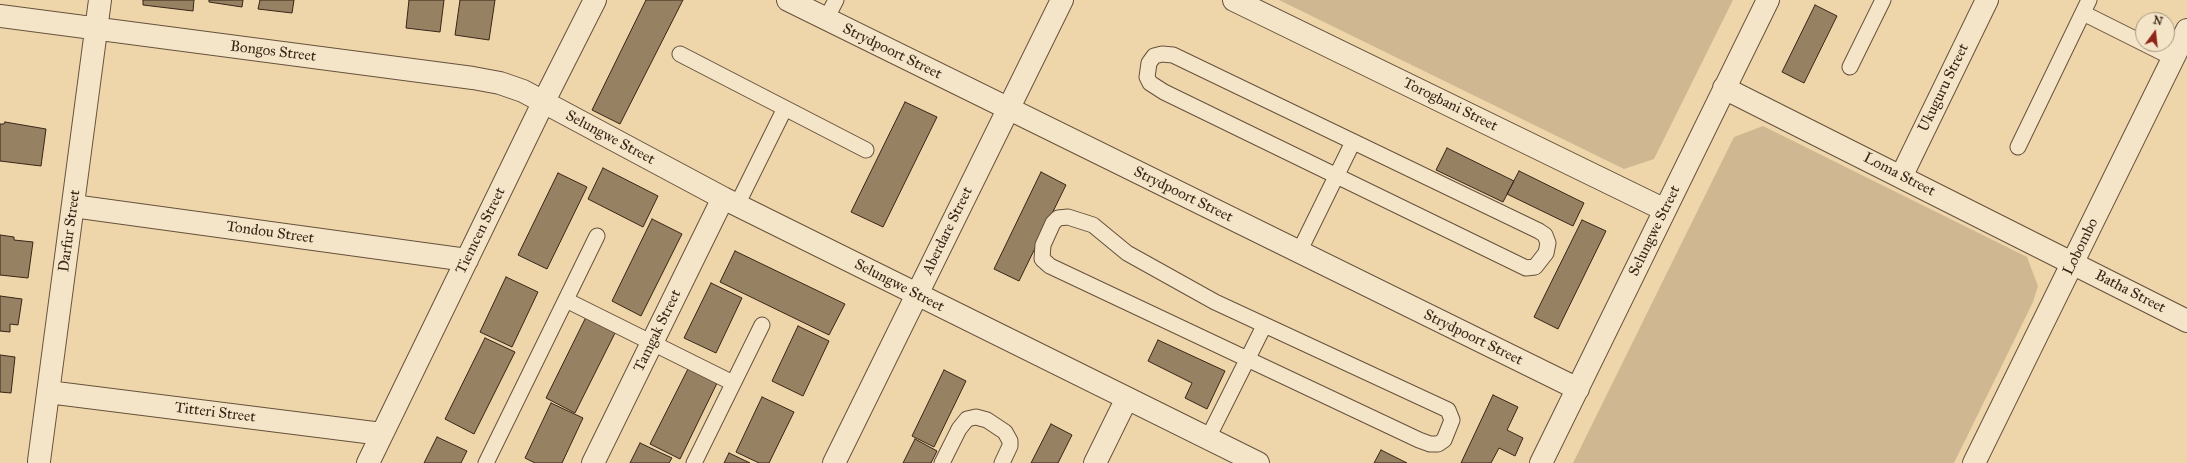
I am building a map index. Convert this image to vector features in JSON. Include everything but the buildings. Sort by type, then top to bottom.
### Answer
[{"type":"street","name":"Darfur Street","points":[[39,461],[100,0]]},
{"type":"street","name":"Tiemcen Street","points":[[368,463],[544,101],[595,0]]},
{"type":"street","name":"Strydpoort Street","points":[[788,0],[831,10],[1008,109],[1578,389]]},
{"type":"street","name":"Aberdare Street","points":[[834,463],[1062,0]]},
{"type":"street","name":"Torogbani Street","points":[[1234,0],[1665,210]]},
{"type":"street","name":"Selungwe Street","points":[[1541,463],[1768,0]]},
{"type":"street","name":"Ukuguru Street","points":[[1901,177],[1987,0]]},
{"type":"street","name":"Bongos Street","points":[[0,16],[493,82],[523,91],[544,101]]},
{"type":"street","name":"Lobombo","points":[[1974,463],[2187,30]]},
{"type":"street","name":"Loma Street","points":[[1724,88],[2073,263]]},
{"type":"street","name":"Selungwe Street","points":[[544,101],[565,115],[730,201],[1258,463]]},
{"type":"street","name":"Tamgak Street","points":[[593,463],[652,342],[730,201]]},
{"type":"street","name":"Tondou Street","points":[[73,206],[467,260]]},
{"type":"street","name":"Batha Street","points":[[2073,263],[2187,321]]},
{"type":"street","name":"Titteri Street","points":[[48,392],[382,434]]},
{"type":"street","points":[[1095,463],[1127,398]]},
{"type":"lane","points":[[1850,67],[1883,0]]},
{"type":"lane","points":[[2018,147],[2086,7],[2135,38]]},
{"type":"lane","points":[[2161,52],[2174,58]]},
{"type":"lane","points":[[680,54],[866,150]]},
{"type":"lane","points":[[1162,54],[1173,55],[1353,142],[1539,231],[1545,235],[1548,243],[1546,253],[1535,267],[1526,268],[1336,177],[1164,92],[1150,83],[1147,77],[1149,62],[1154,56],[1162,54]]},
{"type":"lane","points":[[730,201],[785,108]]},
{"type":"lane","points":[[1299,252],[1353,142]]},
{"type":"lane","points":[[1068,217],[1093,225],[1127,253],[1215,302],[1264,326],[1448,410],[1452,420],[1444,440],[1438,444],[1430,444],[1247,360],[1050,266],[1042,259],[1042,252],[1053,223],[1058,218],[1068,217]]},
{"type":"lane","points":[[486,463],[597,236]]},
{"type":"lane","points":[[566,300],[733,383]]},
{"type":"lane","points":[[694,463],[762,325]]},
{"type":"lane","points":[[1208,438],[1264,326]]},
{"type":"lane","points":[[942,463],[959,429],[967,419],[976,417],[988,420],[1005,432],[1010,441],[1010,446],[1002,463]]},
{"type":"shaded area","points":[[1279,0],[1733,0],[1654,159],[1624,169]]},
{"type":"shaded area","points":[[1763,126],[2027,257],[2038,286],[2033,302],[1954,463],[1573,463],[1734,137]]}]
